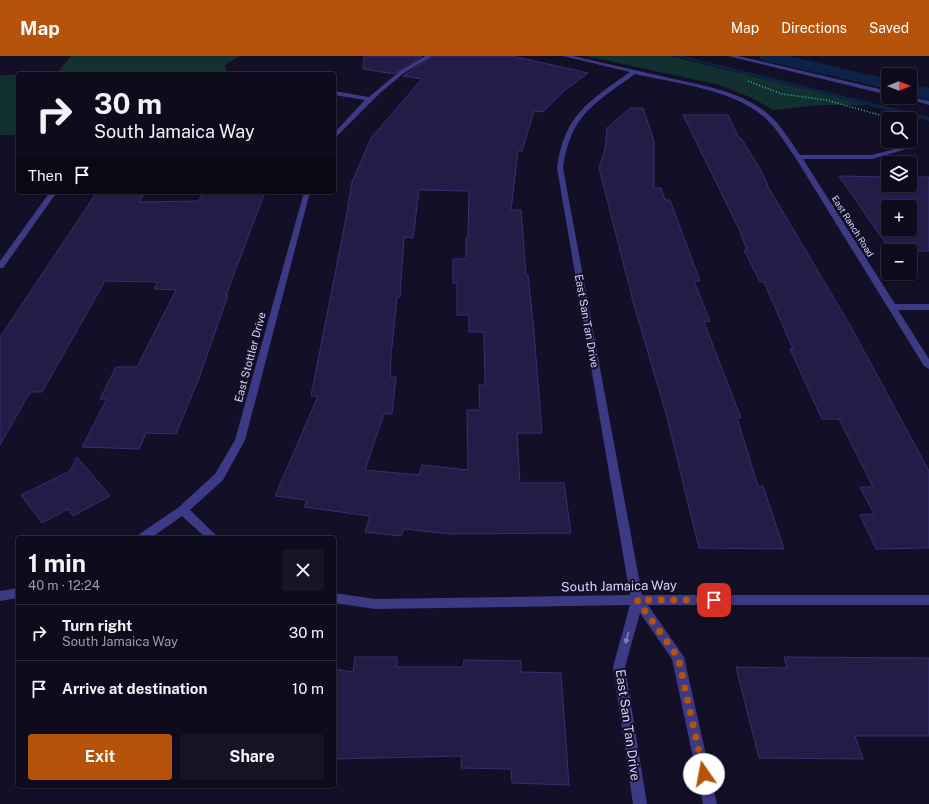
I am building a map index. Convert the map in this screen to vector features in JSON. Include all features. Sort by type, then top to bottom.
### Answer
[{"type":"street","points":[[336,135],[370,99],[392,79],[429,56]]},
{"type":"street","name":"East Ranch Road","points":[[566,56],[717,91],[741,100],[761,111],[776,127],[798,158],[929,366]]},
{"type":"street","points":[[731,56],[881,91]]},
{"type":"street","name":"East San Tan Drive","points":[[635,71],[584,110],[572,126],[563,146],[560,168],[637,600],[619,667],[640,804]]},
{"type":"street","points":[[336,93],[370,99]]},
{"type":"street","points":[[917,100],[929,103]]},
{"type":"street","points":[[798,158],[872,157],[906,148]]},
{"type":"street","points":[[0,266],[53,194]]},
{"type":"street","name":"East Stottler Drive","points":[[183,510],[220,477],[240,440],[306,194]]},
{"type":"street","points":[[892,307],[929,307]]},
{"type":"street","points":[[145,536],[183,510],[212,536]]},
{"type":"street","points":[[0,596],[16,593]]},
{"type":"street","name":"South Jamaica Way","points":[[336,598],[376,604],[637,600],[929,600]]},
{"type":"street","name":"East San Tan Drive","points":[[637,600],[678,657],[710,804]]},
{"type":"path","points":[[743,79],[782,94],[826,100],[881,115]]},
{"type":"green space","points":[[71,56],[240,56],[225,65],[227,72],[58,72]]},
{"type":"green space","points":[[586,56],[671,56],[870,105],[822,105],[773,110],[752,98],[720,85]]},
{"type":"green space","points":[[0,75],[16,75],[16,135],[0,135]]},
{"type":"building","points":[[364,56],[422,56],[394,74],[363,69]]},
{"type":"building","points":[[433,56],[512,56],[588,73],[565,90],[543,112],[534,111],[522,151],[518,151],[511,210],[521,210],[526,275],[528,275],[534,332],[542,433],[517,433],[520,483],[564,483],[571,533],[450,534],[404,529],[401,536],[365,532],[370,516],[304,507],[307,500],[275,496],[318,396],[311,396],[352,182],[371,138],[422,79],[403,76]],"holes":[[[419,190],[469,191],[466,259],[453,259],[453,283],[457,283],[457,315],[469,315],[469,332],[484,332],[485,385],[479,385],[480,410],[467,410],[468,470],[422,465],[419,475],[365,470],[384,414],[392,414],[396,377],[390,377],[391,356],[397,297],[400,297],[404,237],[413,238]]]},
{"type":"building","points":[[630,108],[643,108],[654,141],[654,188],[661,188],[665,200],[670,200],[700,281],[694,281],[710,321],[704,322],[741,418],[737,418],[758,486],[763,486],[784,549],[699,548],[667,417],[634,305],[599,168],[605,149],[607,128]]},
{"type":"building","points":[[683,115],[728,115],[739,138],[741,138],[760,169],[767,185],[851,327],[929,471],[929,548],[876,549],[860,515],[874,514],[860,487],[873,487],[839,419],[822,419],[790,349],[793,349],[764,282],[760,282],[744,250],[747,250],[740,231]]},
{"type":"building","points":[[839,176],[881,177],[881,192],[917,192],[917,177],[929,177],[929,251],[917,251],[917,244],[886,244]]},
{"type":"building","points":[[96,194],[144,194],[139,202],[199,201],[202,194],[264,194],[226,295],[228,295],[199,378],[176,434],[146,433],[139,449],[82,447],[107,399],[100,399],[116,367],[137,367],[176,290],[154,289],[158,282],[105,281],[42,392],[30,392],[0,445],[0,337]]},
{"type":"building","points":[[77,457],[110,496],[73,516],[68,509],[42,523],[21,495],[70,471]]},
{"type":"building","points":[[355,657],[397,657],[397,667],[463,667],[464,660],[521,661],[521,672],[561,673],[569,785],[512,783],[511,769],[461,768],[462,756],[336,759],[336,669],[353,672]]},
{"type":"building","points":[[784,657],[929,658],[929,736],[855,736],[863,759],[759,758],[736,667],[787,668]]},
{"type":"waterway","points":[[677,56],[929,119]]},
{"type":"waterway","points":[[767,56],[881,82]]},
{"type":"waterway","points":[[917,91],[929,94]]},
{"type":"route","points":[[704,774],[678,657],[637,600],[714,600]]}]
